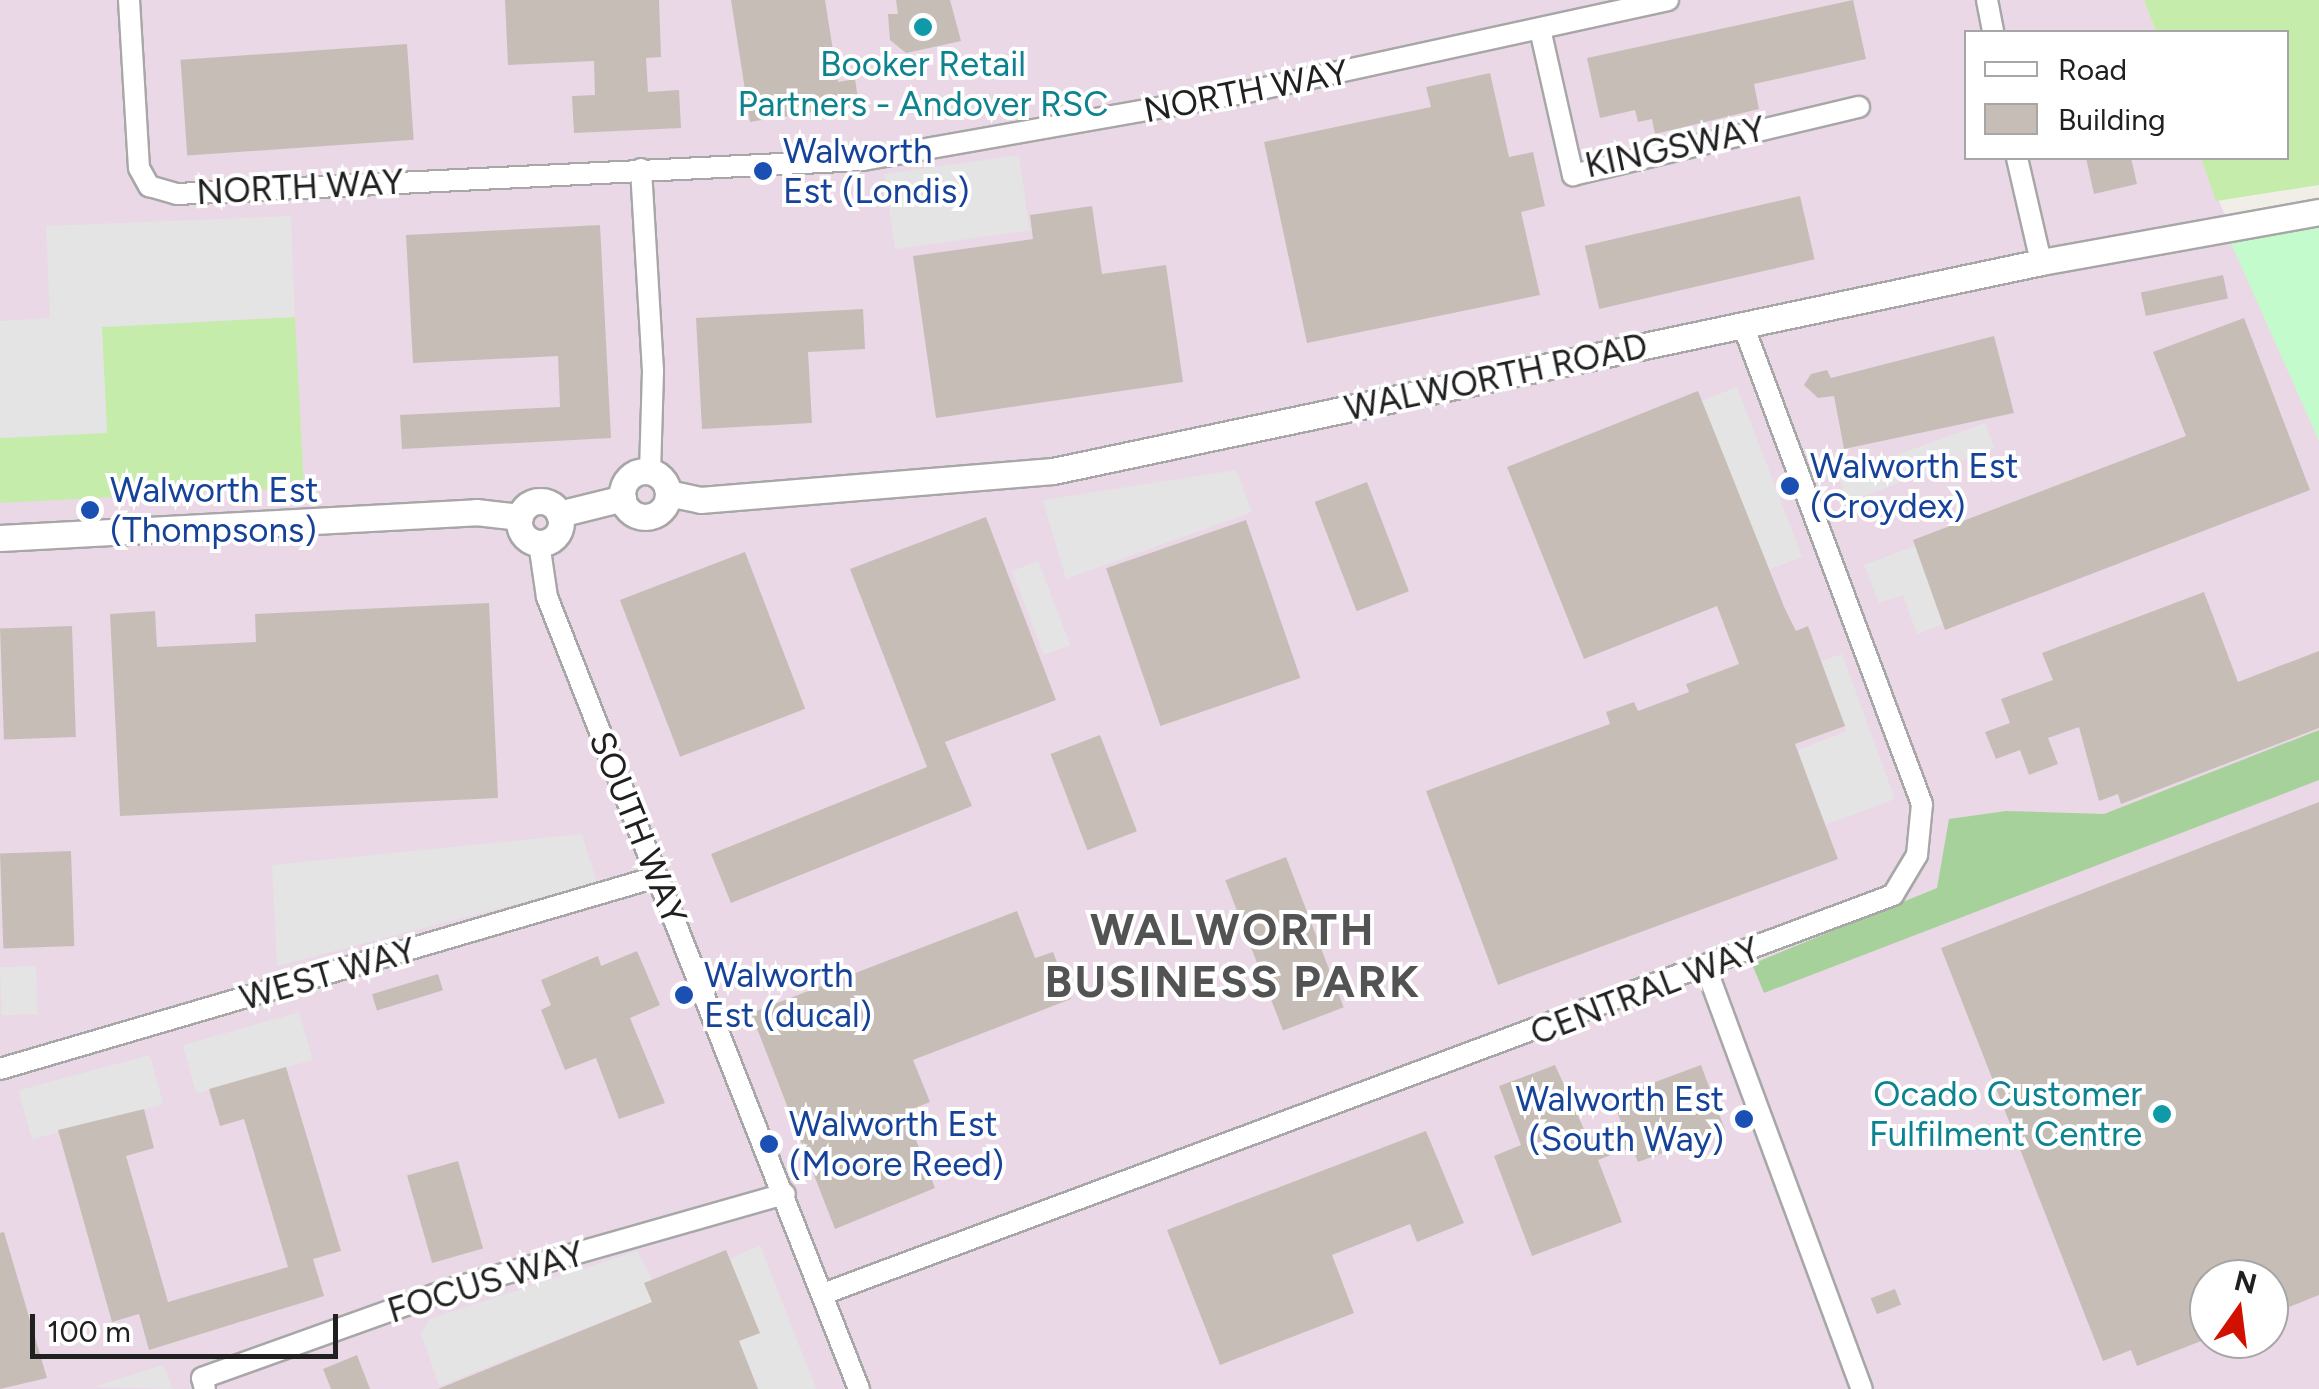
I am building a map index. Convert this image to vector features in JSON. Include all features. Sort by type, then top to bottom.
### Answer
[{"type":"street","name":"NORTH WAY","points":[[128,0],[139,168],[149,186],[164,193],[863,160],[1242,94],[1668,0]]},
{"type":"street","points":[[1988,0],[1993,30]]},
{"type":"street","name":"KINGSWAY","points":[[1540,29],[1572,175],[1859,106]]},
{"type":"street","points":[[2017,160],[2042,262]]},
{"type":"street","points":[[623,498],[644,517],[664,508],[668,493],[650,472],[652,371],[641,170]]},
{"type":"street","name":"WALWORTH ROAD","points":[[668,493],[700,500],[1053,470],[2042,262],[2319,212]]},
{"type":"street","name":"CENTRAL WAY","points":[[823,1294],[1706,968],[1893,895],[1908,876],[1923,828],[1917,792],[1744,326]]},
{"type":"street","points":[[623,498],[629,478],[650,472]]},
{"type":"street","points":[[0,538],[476,512],[520,518],[542,502],[559,514],[623,498]]},
{"type":"street","points":[[520,518],[522,532],[539,543],[557,535],[559,514]]},
{"type":"street","name":"SOUTH WAY","points":[[539,543],[547,597],[859,1389]]},
{"type":"street","name":"WEST WAY","points":[[0,1068],[656,876]]},
{"type":"street","points":[[1706,968],[1862,1389]]},
{"type":"street","name":"FOCUS WAY","points":[[206,1389],[202,1378],[452,1289],[784,1194]]},
{"type":"shaded area","name":"WALWORTH BUSINESS PARK","points":[[0,0],[2144,0],[2155,30],[1964,30],[1964,160],[2202,160],[2319,441],[2319,1389],[0,1389]]},
{"type":"shaded area","points":[[1019,155],[1030,230],[895,249],[884,174]]},
{"type":"shaded area","points":[[291,216],[295,317],[102,327],[107,433],[0,438],[0,321],[50,318],[46,226]]},
{"type":"shaded area","points":[[1737,387],[1802,557],[1767,571],[1702,401]]},
{"type":"shaded area","points":[[1985,423],[1994,448],[1848,502],[1838,476]]},
{"type":"shaded area","points":[[1236,470],[1252,512],[1066,579],[1043,500]]},
{"type":"shaded area","points":[[1915,546],[1943,624],[1917,634],[1903,595],[1879,603],[1864,565]]},
{"type":"shaded area","points":[[1038,561],[1070,645],[1044,655],[1012,571]]},
{"type":"shaded area","points":[[1842,654],[1895,799],[1825,825],[1798,750],[1847,731],[1821,661]]},
{"type":"shaded area","points":[[582,834],[597,883],[277,966],[272,865]]},
{"type":"shaded area","points":[[36,966],[38,1014],[2,1015],[0,967]]},
{"type":"shaded area","points":[[299,1012],[313,1060],[196,1093],[183,1045]]},
{"type":"shaded area","points":[[150,1055],[163,1104],[32,1139],[19,1090]]},
{"type":"shaded area","points":[[760,1245],[816,1389],[758,1389],[739,1341],[759,1333],[730,1259]]},
{"type":"shaded area","points":[[637,1251],[652,1280],[645,1283],[652,1302],[439,1386],[421,1333],[430,1319]]},
{"type":"shaded area","points":[[163,1365],[173,1389],[93,1387]]},
{"type":"green space","points":[[2144,0],[2319,0],[2319,185],[2216,201],[2202,160],[2289,160],[2289,30],[2155,30]]},
{"type":"green space","points":[[2319,228],[2319,441],[2230,241]]},
{"type":"green space","points":[[295,317],[304,487],[0,503],[0,438],[107,432],[101,327]]},
{"type":"green space","points":[[2319,730],[2319,780],[1764,993],[1752,964],[1937,888],[1949,819],[2006,811],[2104,814]]},
{"type":"building","points":[[505,0],[659,0],[661,57],[646,58],[648,92],[679,90],[681,128],[574,133],[572,96],[595,95],[594,61],[508,65]]},
{"type":"building","points":[[731,0],[825,0],[838,82],[855,79],[859,105],[750,122]]},
{"type":"building","name":"Booker Retail Partners - Andover RSC","points":[[896,0],[950,0],[961,41],[906,53],[890,40],[888,14],[898,14]]},
{"type":"building","points":[[1853,0],[1866,59],[1754,84],[1759,109],[1655,134],[1652,119],[1638,122],[1635,110],[1600,118],[1587,58]]},
{"type":"building","points":[[407,44],[414,140],[187,156],[181,60]]},
{"type":"building","points":[[1490,73],[1509,157],[1533,152],[1545,206],[1521,212],[1540,295],[1307,343],[1264,142],[1431,107],[1426,87]]},
{"type":"building","points":[[2086,160],[2131,160],[2137,184],[2094,194]]},
{"type":"building","points":[[1800,196],[1815,259],[1599,309],[1585,246]]},
{"type":"building","points":[[1092,206],[1102,274],[1166,265],[1183,382],[936,418],[913,256],[1033,239],[1030,215]]},
{"type":"building","points":[[600,225],[611,438],[402,449],[400,415],[560,407],[558,356],[413,363],[406,235]]},
{"type":"building","points":[[2223,275],[2228,298],[2146,316],[2141,292]]},
{"type":"building","points":[[863,309],[865,349],[808,352],[812,423],[702,429],[696,318]]},
{"type":"building","points":[[2244,318],[2310,490],[1945,630],[1913,540],[2186,436],[2153,352]]},
{"type":"building","points":[[1994,336],[2014,413],[1844,449],[1834,396],[1818,398],[1804,385],[1811,374],[1827,370],[1831,378]]},
{"type":"building","points":[[1698,391],[1785,609],[1796,631],[1808,626],[1845,726],[1795,744],[1838,859],[1498,985],[1426,791],[1610,724],[1606,712],[1634,702],[1638,711],[1689,692],[1686,684],[1739,664],[1717,606],[1584,659],[1507,467]]},
{"type":"building","points":[[1367,482],[1409,591],[1357,611],[1315,502]]},
{"type":"building","points":[[986,517],[1056,700],[945,742],[972,806],[731,903],[711,854],[927,767],[850,569]]},
{"type":"building","points":[[1246,520],[1300,678],[1160,726],[1106,568]]},
{"type":"building","points":[[745,552],[805,709],[680,757],[620,600]]},
{"type":"building","points":[[2204,592],[2238,682],[2319,651],[2319,728],[2121,804],[2118,794],[2099,801],[2079,727],[2048,738],[2058,764],[2029,775],[2020,750],[1996,759],[1985,732],[2010,723],[2001,699],[2053,680],[2042,653]]},
{"type":"building","points":[[489,603],[498,798],[120,816],[110,614],[155,611],[157,647],[256,642],[255,614]]},
{"type":"building","points":[[72,626],[76,737],[4,739],[0,629]]},
{"type":"building","points":[[1100,735],[1137,831],[1087,850],[1051,754]]},
{"type":"building","name":"Ocado Customer Fulfilment Centre","points":[[2319,802],[2319,1295],[2289,1307],[2289,1259],[2189,1259],[2189,1346],[2137,1366],[2131,1350],[2103,1361],[1941,948]]},
{"type":"building","points":[[71,851],[74,946],[3,948],[0,853]]},
{"type":"building","points":[[1286,857],[1344,1007],[1283,1031],[1225,880]]},
{"type":"building","points":[[1017,911],[1035,958],[1053,952],[1071,999],[913,1060],[930,1102],[905,1112],[935,1188],[835,1229],[751,1013]]},
{"type":"building","points":[[637,951],[660,1005],[630,1018],[665,1103],[619,1119],[596,1058],[565,1070],[541,1010],[551,1005],[541,980],[598,956],[601,966]]},
{"type":"building","points":[[438,974],[443,990],[377,1010],[372,994]]},
{"type":"building","points":[[1555,1065],[1588,1138],[1622,1125],[1612,1098],[1701,1065],[1725,1130],[1638,1162],[1632,1147],[1598,1160],[1622,1222],[1532,1256],[1494,1156],[1521,1145],[1499,1086]]},
{"type":"building","points":[[286,1067],[341,1251],[313,1259],[324,1296],[149,1350],[139,1314],[112,1322],[58,1130],[144,1109],[154,1148],[126,1156],[168,1302],[288,1267],[244,1119],[220,1126],[209,1089]]},
{"type":"building","points":[[1426,1131],[1464,1223],[1417,1242],[1410,1224],[1332,1255],[1354,1313],[1220,1365],[1167,1230]]},
{"type":"building","points":[[458,1161],[483,1248],[432,1263],[407,1176]]},
{"type":"building","points":[[4,1232],[47,1378],[0,1389],[0,1233]]},
{"type":"building","points":[[726,1250],[760,1333],[739,1341],[758,1389],[438,1389],[652,1302],[644,1283]]},
{"type":"building","points":[[1895,1289],[1901,1305],[1877,1314],[1871,1298]]},
{"type":"building","points":[[357,1355],[370,1389],[331,1389],[323,1369]]},
{"type":"place","name":"Booker Retail Partners - Andover RSC","points":[[923,27]]},
{"type":"place","name":"Walworth Est (Londis)","points":[[763,171]]},
{"type":"place","name":"Walworth Est (Croydex)","points":[[1790,486]]},
{"type":"place","name":"Walworth Est (Thompsons)","points":[[90,510]]},
{"type":"place","name":"Walworth Est (ducal)","points":[[684,995]]},
{"type":"place","name":"Ocado Customer Fulfilment Centre","points":[[2162,1114]]},
{"type":"place","name":"Walworth Est (South Way)","points":[[1744,1119]]},
{"type":"place","name":"Walworth Est (Moore Reed)","points":[[769,1144]]},
{"type":"district","name":"WALWORTH BUSINESS PARK","points":[[1233,956]]}]
